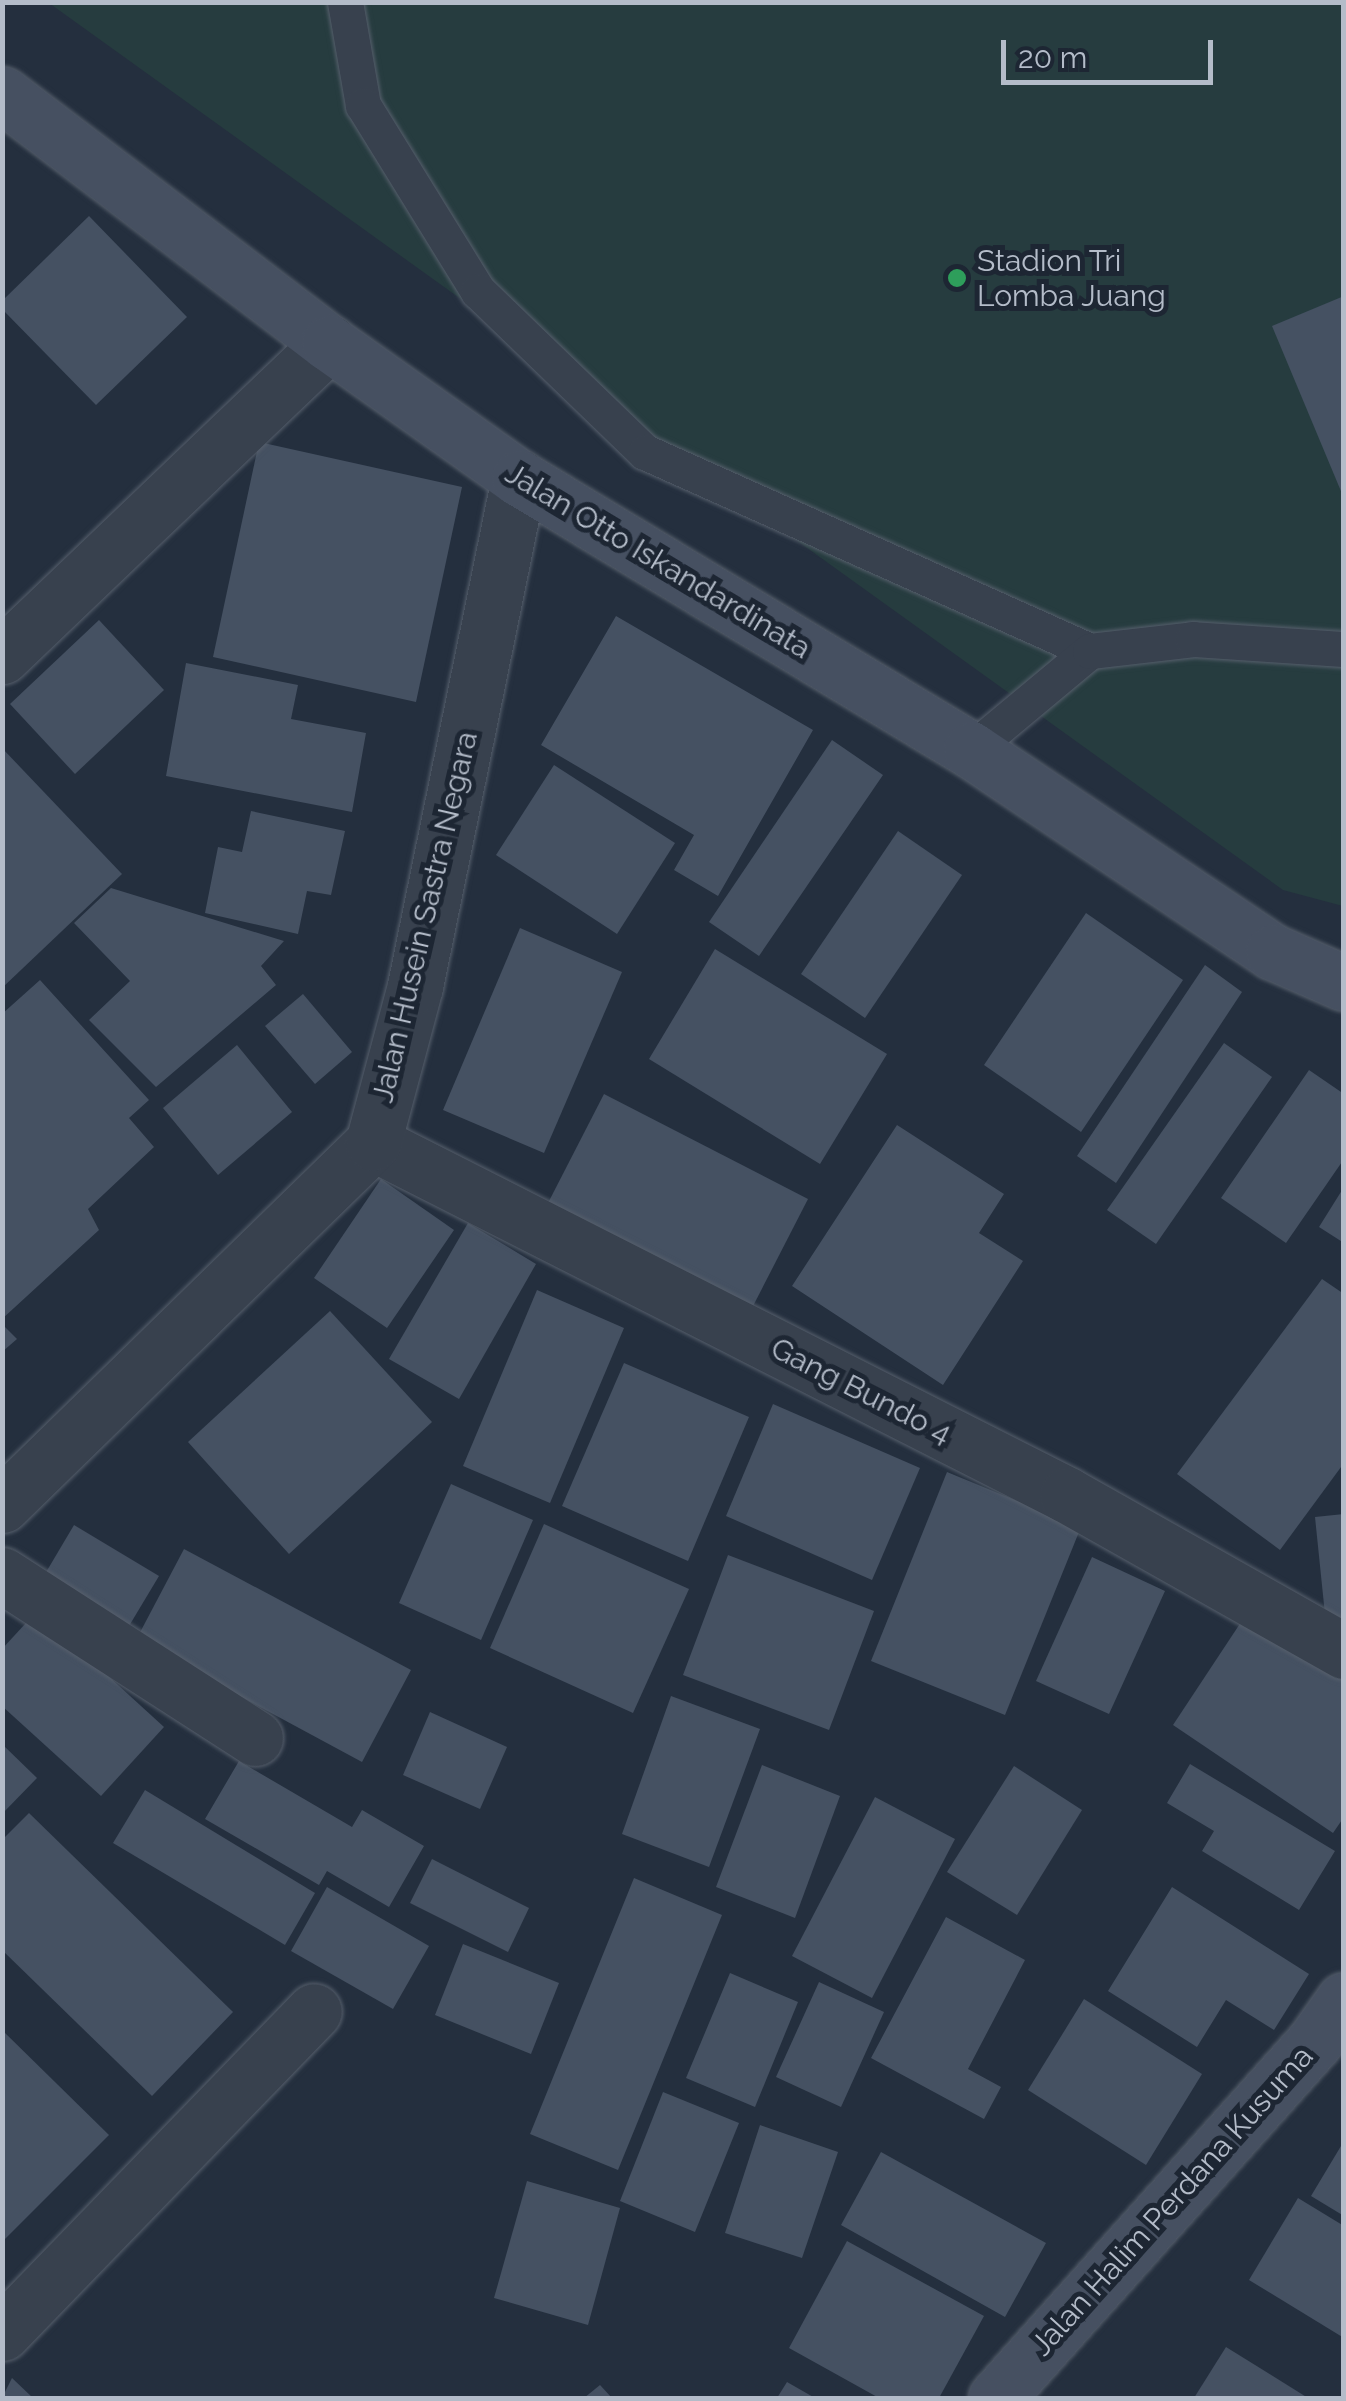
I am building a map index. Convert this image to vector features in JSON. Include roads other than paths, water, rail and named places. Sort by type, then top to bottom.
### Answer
[{"type":"street","name":"Jalan Otto Iskandardinata","points":[[2,94],[328,343],[518,478],[971,750],[1273,952],[1344,984]]},
{"type":"street","points":[[2,656],[328,343]]},
{"type":"street","name":"Jalan Husein Sastra Negara","points":[[2,1505],[373,1142],[415,986],[518,478]]},
{"type":"street","name":"Gang Bundo 4","points":[[373,1142],[1067,1495],[1344,1651]]},
{"type":"street","points":[[2,1575],[255,1738]]},
{"type":"street","points":[[2,2333],[314,2012]]},
{"type":"street","name":"Jalan Halim Perdana Kusuma","points":[[996,2398],[1334,2032]]},
{"type":"lane","points":[[345,2],[363,105],[478,291],[645,452],[1090,651],[1193,639],[1344,649]]},
{"type":"lane","points":[[971,750],[1090,651]]},
{"type":"place","name":"Stadion Tri Lomba Juang","points":[[957,278]]}]
